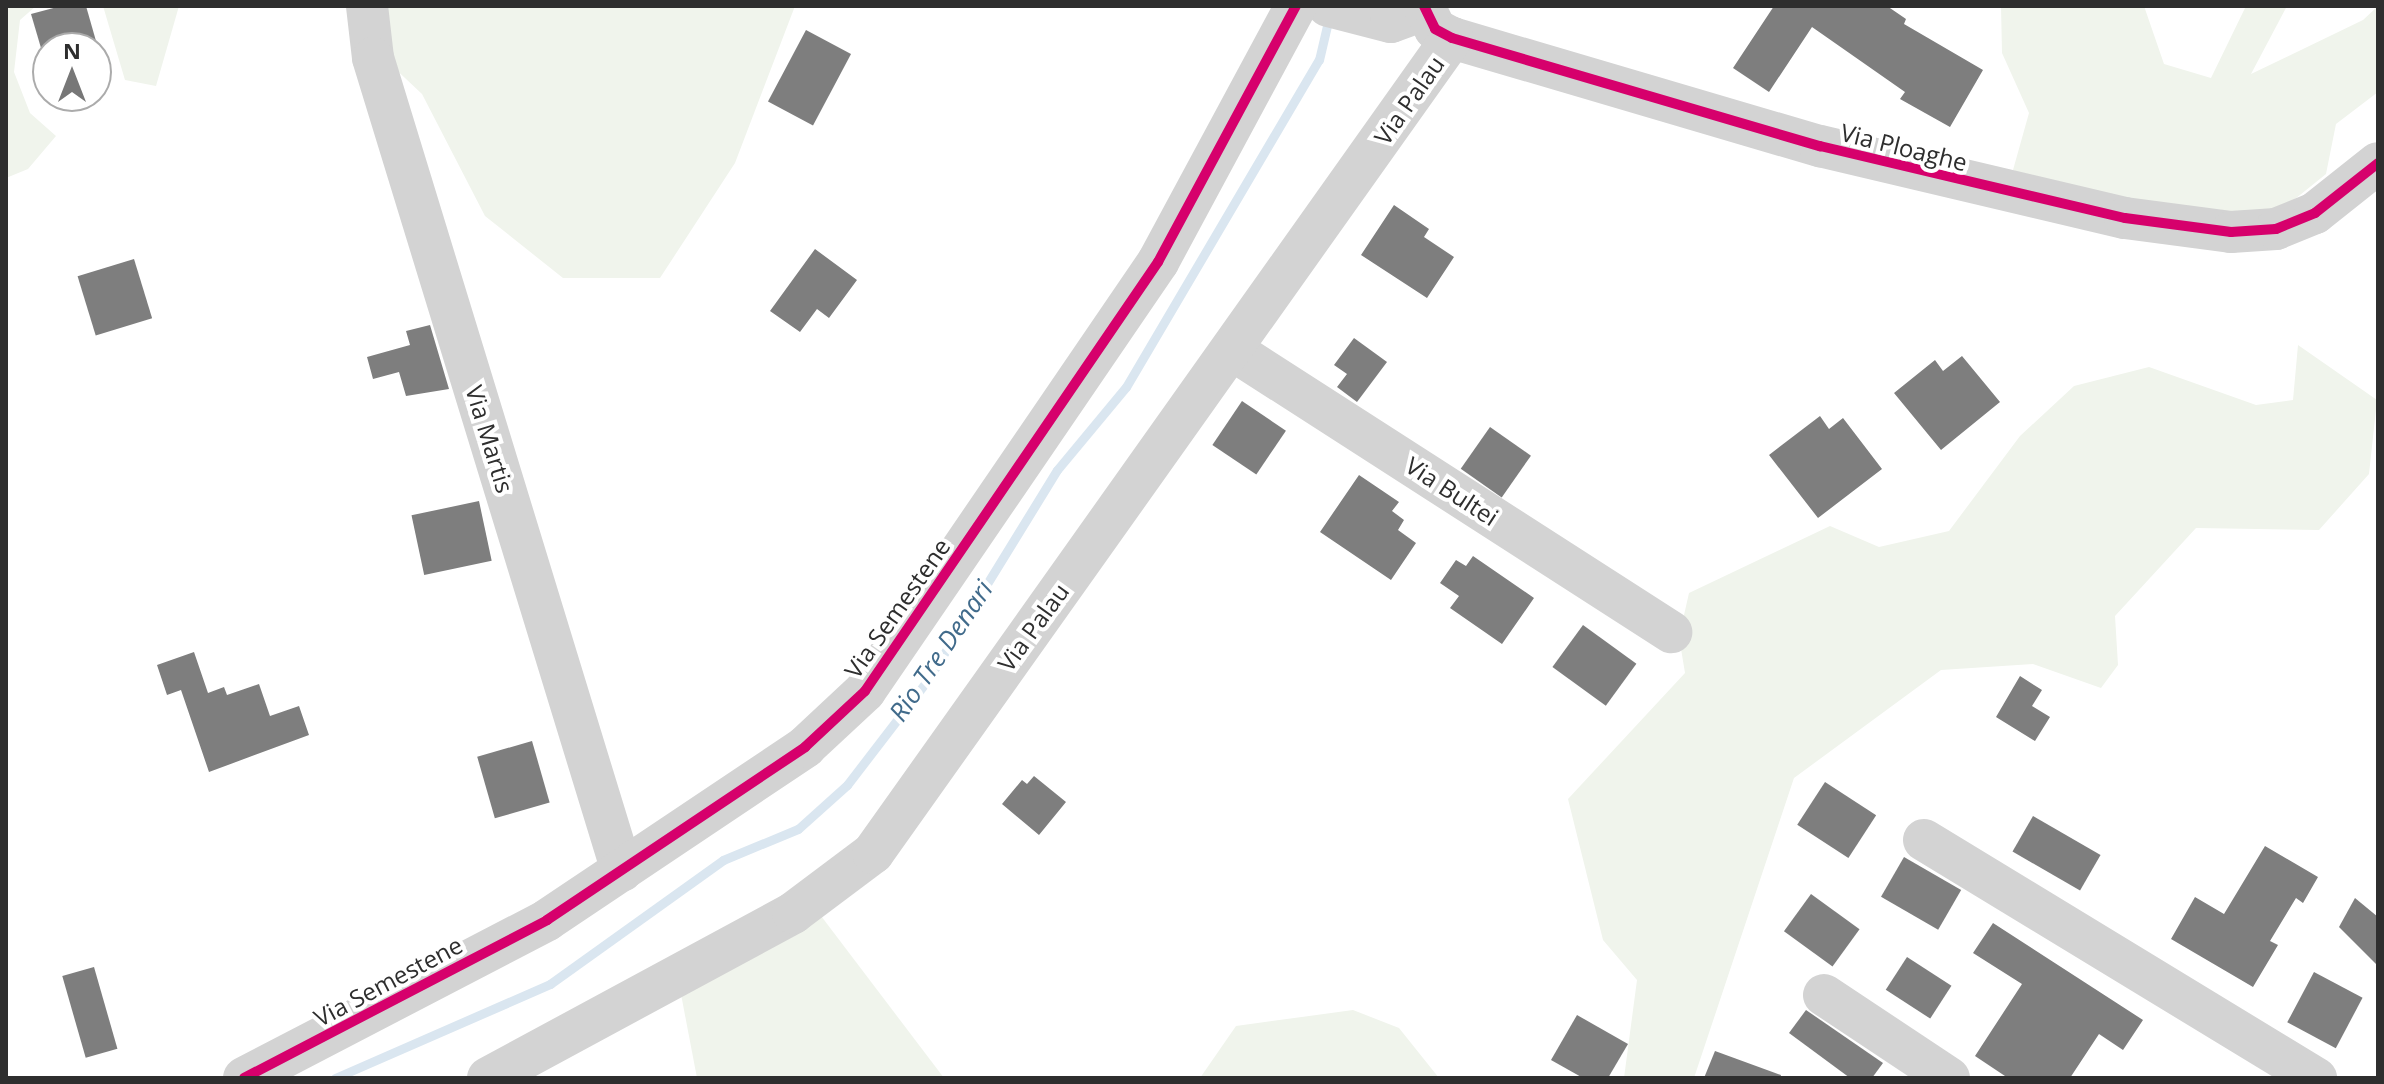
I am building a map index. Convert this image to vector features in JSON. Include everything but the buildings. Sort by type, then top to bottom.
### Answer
[{"type":"street","name":"Via Martis","points":[[367,6],[373,58],[622,871]]},
{"type":"street","name":"Via Semestene","points":[[244,1078],[547,920],[805,747],[865,691],[1158,262],[1296,6]]},
{"type":"street","points":[[1328,6],[1377,21],[1434,18]]},
{"type":"street","name":"Via Ploaghe","points":[[1434,18],[1938,177],[2195,229],[2246,232],[2290,225],[2315,213],[2378,163]]},
{"type":"street","name":"Via Palau","points":[[488,1078],[793,913],[864,863],[1234,351],[1434,18]]},
{"type":"street","name":"Via Bultei","points":[[1234,351],[1671,632]]},
{"type":"street","points":[[1924,840],[2316,1078]]},
{"type":"street","points":[[1824,995],[1949,1078]]},
{"type":"shaded area","points":[[6,6],[36,6],[20,20],[14,72],[30,113],[56,136],[28,169],[6,178]]},
{"type":"shaded area","points":[[103,6],[179,6],[156,86],[125,80]]},
{"type":"shaded area","points":[[368,6],[795,6],[735,163],[660,278],[563,278],[485,216],[422,94],[372,47]]},
{"type":"shaded area","points":[[2001,6],[2144,6],[2164,64],[2211,78],[2246,6],[2287,6],[2251,74],[2363,20],[2378,6],[2378,92],[2336,124],[2326,174],[2285,207],[2215,215],[2063,193],[2013,170],[2029,113],[2002,53]]},
{"type":"shaded area","points":[[2298,345],[2377,400],[2369,474],[2319,530],[2196,528],[2115,616],[2118,665],[2101,688],[2033,664],[1941,670],[1794,778],[1694,1078],[1624,1078],[1637,980],[1603,940],[1568,799],[1685,673],[1679,637],[1689,593],[1830,526],[1879,547],[1949,531],[2020,436],[2074,386],[2149,367],[2256,405],[2293,400]]},
{"type":"shaded area","points":[[815,908],[944,1078],[697,1078],[680,989]]},
{"type":"shaded area","points":[[1353,1010],[1399,1028],[1439,1078],[1200,1078],[1236,1026]]},
{"type":"waterway","name":"Rio Tre Denari","points":[[335,1078],[550,984],[723,860],[798,829],[847,785],[929,678],[1057,470],[1126,387],[1319,60],[1329,17]]},
{"type":"cycle path","points":[[244,1078],[547,920],[805,747],[865,691],[1158,262],[1296,6]]},
{"type":"cycle path","points":[[1424,6],[1435,29],[1452,38],[1820,146],[2125,218],[2231,232],[2276,229],[2315,213],[2378,163]]}]
